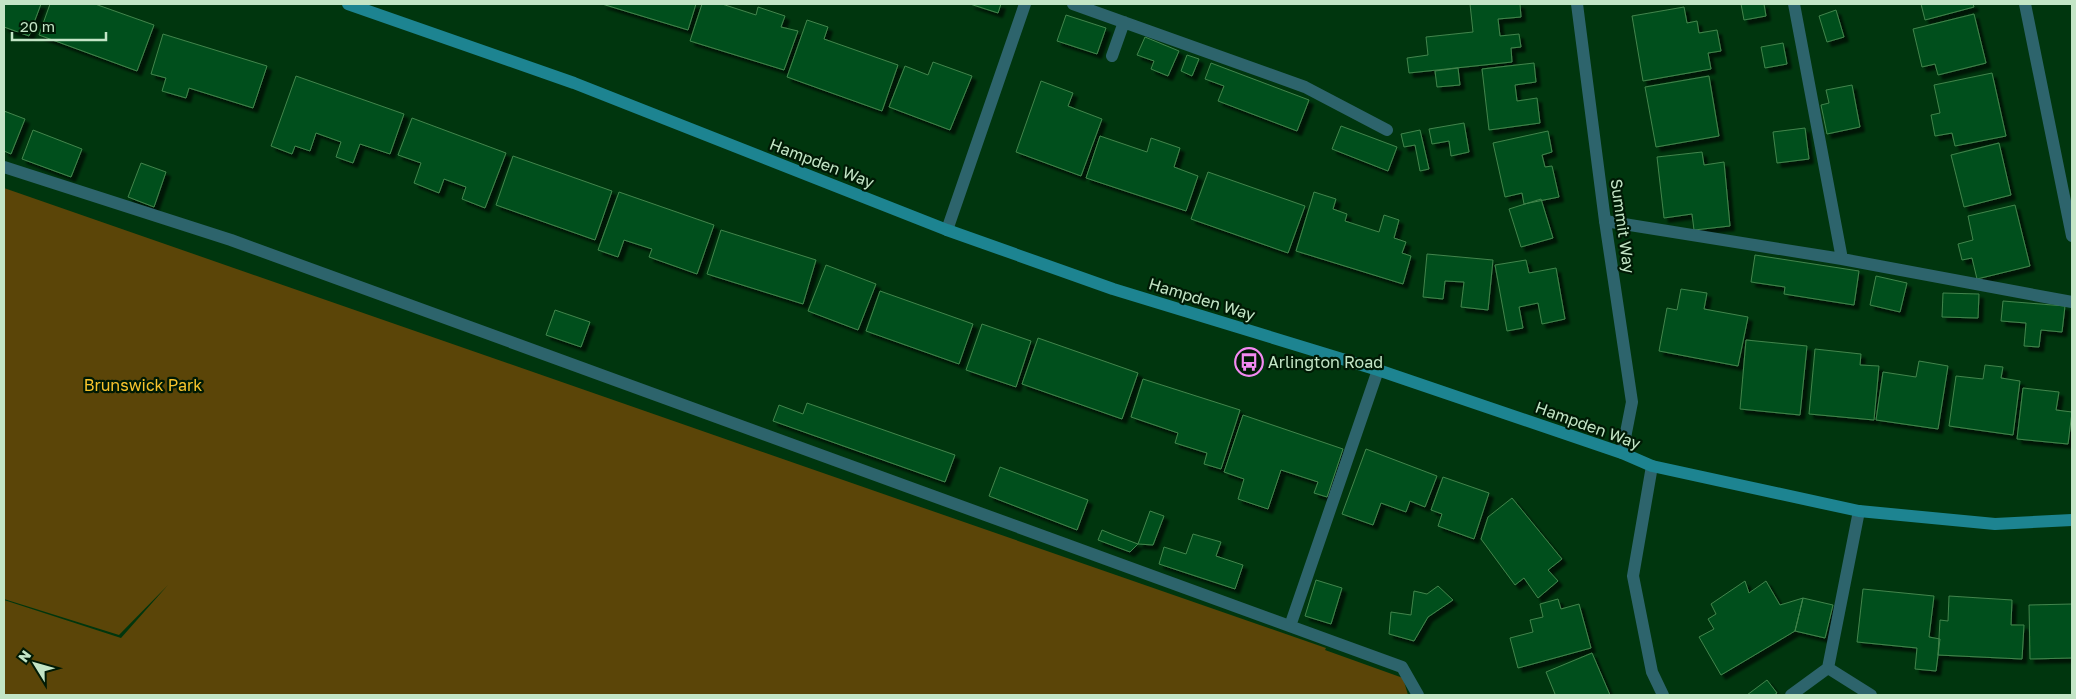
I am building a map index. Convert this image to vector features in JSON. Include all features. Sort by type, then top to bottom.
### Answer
[{"type":"street","name":"Hampden Way","points":[[348,4],[574,84],[947,230],[1113,289],[1378,370],[1622,453],[1652,466],[1859,511],[1995,524],[2072,520]]},
{"type":"street","points":[[947,230],[1025,4]]},
{"type":"street","points":[[1073,4],[1305,87],[1388,130]]},
{"type":"street","name":"Summit Way","points":[[1577,4],[1605,221],[1632,402],[1622,453]]},
{"type":"street","points":[[1794,4],[1842,259]]},
{"type":"street","points":[[2025,4],[2072,236]]},
{"type":"street","points":[[1112,56],[1124,22]]},
{"type":"street","points":[[4,167],[231,240],[1402,667],[1418,695]]},
{"type":"street","points":[[1605,221],[1842,259],[2072,302]]},
{"type":"street","points":[[1290,626],[1378,370]]},
{"type":"street","points":[[1652,466],[1633,576],[1652,672],[1662,695]]},
{"type":"street","points":[[1791,695],[1828,668],[1859,511]]},
{"type":"street","points":[[1828,668],[1871,695]]},
{"type":"green space","name":"Brunswick Park","points":[[4,188],[1326,648],[1325,650],[1403,678],[1408,695],[4,695],[4,600],[121,638],[168,585],[119,635],[4,599]]},
{"type":"building","points":[[4,4],[41,4],[29,36],[4,27]]},
{"type":"building","points":[[50,4],[95,4],[154,25],[137,71],[39,35]]},
{"type":"building","points":[[602,4],[696,4],[688,30]]},
{"type":"building","points":[[702,4],[722,4],[756,15],[758,7],[785,16],[781,27],[798,31],[784,70],[690,41]]},
{"type":"building","points":[[970,4],[1001,4],[998,13]]},
{"type":"building","points":[[1470,4],[1520,4],[1521,17],[1498,19],[1500,36],[1519,34],[1521,47],[1511,48],[1512,62],[1409,73],[1407,58],[1428,55],[1426,37],[1473,32]]},
{"type":"building","points":[[1741,4],[1764,4],[1766,16],[1744,20]]},
{"type":"building","points":[[1921,4],[1973,4],[1974,7],[1925,20]]},
{"type":"building","points":[[1684,7],[1687,23],[1697,21],[1699,33],[1717,30],[1721,51],[1708,53],[1711,69],[1643,81],[1632,16]]},
{"type":"building","points":[[1836,10],[1844,37],[1827,42],[1819,16]]},
{"type":"building","points":[[1974,14],[1986,63],[1938,75],[1935,64],[1922,67],[1913,29]]},
{"type":"building","points":[[1066,15],[1106,28],[1097,54],[1057,41]]},
{"type":"building","points":[[807,20],[828,27],[824,39],[898,65],[882,111],[787,77]]},
{"type":"building","points":[[163,34],[267,66],[253,108],[189,88],[186,98],[162,91],[166,78],[151,74]]},
{"type":"building","points":[[1145,37],[1179,51],[1168,76],[1151,69],[1154,61],[1137,55]]},
{"type":"building","points":[[1783,43],[1787,64],[1765,68],[1761,47]]},
{"type":"building","points":[[1187,55],[1199,59],[1192,76],[1181,71]]},
{"type":"building","points":[[933,62],[972,76],[950,130],[889,107],[905,66],[928,75]]},
{"type":"building","points":[[1211,63],[1309,100],[1297,131],[1218,101],[1224,86],[1205,79]]},
{"type":"building","points":[[1534,63],[1536,82],[1515,85],[1517,101],[1537,98],[1540,123],[1489,130],[1482,69]]},
{"type":"building","points":[[1458,68],[1460,85],[1437,87],[1435,71]]},
{"type":"building","points":[[1992,73],[2006,136],[1955,146],[1952,133],[1935,136],[1931,115],[1940,113],[1934,85]]},
{"type":"building","points":[[296,76],[404,114],[390,154],[360,144],[353,163],[336,157],[341,142],[316,133],[310,151],[295,146],[292,154],[271,146]]},
{"type":"building","points":[[1709,76],[1719,136],[1656,147],[1645,87]]},
{"type":"building","points":[[1041,81],[1073,93],[1068,106],[1102,119],[1081,176],[1016,152]]},
{"type":"building","points":[[1852,85],[1860,127],[1827,134],[1821,105],[1829,103],[1826,90]]},
{"type":"building","points":[[4,111],[25,119],[11,154],[4,151]]},
{"type":"building","points":[[412,118],[506,153],[485,208],[462,199],[466,187],[444,179],[439,193],[414,183],[421,163],[398,155]]},
{"type":"building","points":[[1464,123],[1469,152],[1451,156],[1449,141],[1432,144],[1429,129]]},
{"type":"building","points":[[1341,126],[1397,147],[1388,171],[1332,149]]},
{"type":"building","points":[[1805,128],[1809,159],[1777,163],[1773,132]]},
{"type":"building","points":[[33,130],[82,149],[71,177],[22,159]]},
{"type":"building","points":[[1420,130],[1429,169],[1420,171],[1415,145],[1404,147],[1401,134]]},
{"type":"building","points":[[1548,131],[1552,152],[1542,155],[1545,167],[1552,166],[1559,197],[1524,204],[1522,193],[1505,197],[1493,143]]},
{"type":"building","points":[[1100,136],[1147,152],[1151,138],[1180,148],[1174,167],[1198,176],[1186,211],[1086,178]]},
{"type":"building","points":[[1999,143],[2011,195],[1964,207],[1951,155]]},
{"type":"building","points":[[1702,152],[1704,165],[1724,162],[1730,226],[1694,230],[1692,214],[1664,218],[1657,157]]},
{"type":"building","points":[[513,156],[612,191],[595,240],[496,205]]},
{"type":"building","points":[[141,163],[166,172],[154,207],[128,197]]},
{"type":"building","points":[[1208,172],[1305,206],[1288,253],[1191,219]]},
{"type":"building","points":[[619,192],[714,225],[697,274],[649,257],[652,249],[624,240],[618,257],[598,250]]},
{"type":"building","points":[[1314,192],[1336,199],[1333,209],[1347,214],[1345,221],[1379,232],[1384,215],[1399,220],[1394,238],[1406,242],[1402,253],[1411,256],[1403,284],[1296,251]]},
{"type":"building","points":[[1541,199],[1553,238],[1521,247],[1509,209]]},
{"type":"building","points":[[2015,205],[2030,266],[1977,279],[1972,258],[1962,260],[1958,244],[1973,240],[1968,216]]},
{"type":"building","points":[[721,230],[816,260],[803,304],[707,274]]},
{"type":"building","points":[[1427,254],[1493,260],[1488,310],[1461,307],[1464,282],[1445,281],[1443,299],[1423,297]]},
{"type":"building","points":[[1755,255],[1859,271],[1854,305],[1784,294],[1785,287],[1751,282]]},
{"type":"building","points":[[1526,260],[1529,273],[1556,268],[1565,319],[1542,324],[1538,303],[1519,307],[1523,328],[1507,331],[1495,265]]},
{"type":"building","points":[[826,265],[876,284],[858,330],[808,311]]},
{"type":"building","points":[[1876,276],[1907,283],[1900,312],[1870,305]]},
{"type":"building","points":[[1681,289],[1707,293],[1704,309],[1748,317],[1738,366],[1659,351],[1667,308],[1677,310]]},
{"type":"building","points":[[880,291],[973,324],[959,364],[866,331]]},
{"type":"building","points":[[1943,293],[1979,294],[1978,318],[1942,317]]},
{"type":"building","points":[[2003,301],[2065,306],[2062,332],[2041,330],[2039,347],[2024,346],[2026,323],[2001,321]]},
{"type":"building","points":[[555,310],[590,322],[581,347],[546,335]]},
{"type":"building","points":[[982,324],[1031,341],[1016,387],[966,370]]},
{"type":"building","points":[[1038,338],[1138,373],[1122,419],[1022,384]]},
{"type":"building","points":[[1746,340],[1807,346],[1800,415],[1740,409]]},
{"type":"building","points":[[1815,349],[1861,354],[1860,365],[1879,366],[1874,420],[1809,414]]},
{"type":"building","points":[[1919,361],[1948,366],[1938,429],[1876,420],[1883,372],[1916,377]]},
{"type":"building","points":[[1985,365],[2003,367],[2001,378],[2020,381],[2013,435],[1949,426],[1956,376],[1983,379]]},
{"type":"building","points":[[1143,379],[1240,410],[1221,469],[1204,464],[1207,453],[1175,443],[1178,433],[1131,417]]},
{"type":"building","points":[[2023,388],[2059,392],[2056,410],[2072,412],[2068,444],[2017,439]]},
{"type":"building","points":[[807,403],[955,455],[945,482],[773,421],[779,405],[803,414]]},
{"type":"building","points":[[1243,415],[1343,449],[1327,497],[1314,493],[1318,482],[1281,470],[1268,509],[1238,499],[1244,479],[1224,472]]},
{"type":"building","points":[[1366,449],[1437,476],[1425,507],[1410,501],[1406,512],[1381,503],[1373,525],[1342,514]]},
{"type":"building","points":[[1000,467],[1088,500],[1077,530],[989,496]]},
{"type":"building","points":[[1443,477],[1489,493],[1474,539],[1438,526],[1442,514],[1431,510]]},
{"type":"building","points":[[1512,498],[1562,559],[1548,570],[1558,581],[1538,598],[1524,578],[1515,585],[1481,539],[1488,517]]},
{"type":"building","points":[[1150,511],[1164,516],[1153,545],[1138,544]]},
{"type":"building","points":[[1102,530],[1138,544],[1130,552],[1098,540]]},
{"type":"building","points":[[1193,534],[1221,542],[1216,556],[1243,565],[1235,589],[1159,564],[1164,547],[1186,554]]},
{"type":"building","points":[[1316,580],[1342,588],[1331,624],[1305,616]]},
{"type":"building","points":[[1745,581],[1749,593],[1766,581],[1780,605],[1803,598],[1795,631],[1721,675],[1699,637],[1714,629],[1708,619],[1716,614],[1711,604]]},
{"type":"building","points":[[1438,586],[1453,600],[1428,617],[1414,641],[1389,634],[1391,612],[1411,615],[1414,591],[1427,594]]},
{"type":"building","points":[[1863,589],[1934,596],[1929,637],[1940,639],[1936,671],[1915,669],[1917,648],[1857,642]]},
{"type":"building","points":[[1949,596],[2012,600],[2011,625],[2024,625],[2022,659],[1938,655],[1940,620],[1948,621]]},
{"type":"building","points":[[1803,598],[1833,605],[1825,638],[1795,631]]},
{"type":"building","points":[[1558,599],[1561,609],[1579,604],[1591,648],[1518,668],[1510,638],[1533,632],[1530,620],[1543,617],[1540,604]]},
{"type":"building","points":[[2072,604],[2072,658],[2030,659],[2029,605]]},
{"type":"building","points":[[1592,653],[1610,695],[1553,695],[1555,694],[1546,672]]},
{"type":"building","points":[[1767,680],[1777,693],[1774,695],[1747,695]]},
{"type":"place","name":"Arlington Road","points":[[1249,362]]}]
